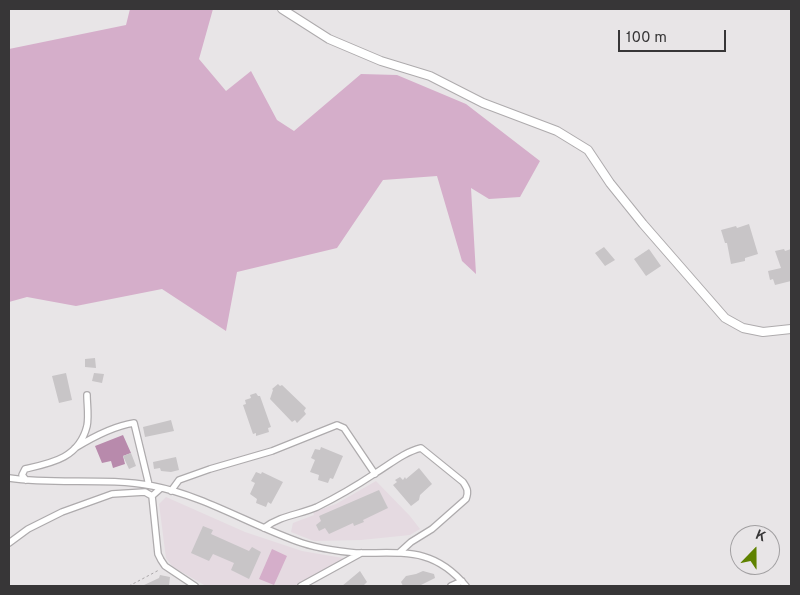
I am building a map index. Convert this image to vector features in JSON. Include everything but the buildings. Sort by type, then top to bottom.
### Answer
[{"type":"street","points":[[282,9],[329,39],[381,61],[430,76],[483,103],[557,131],[588,150],[610,183],[643,224],[725,318],[743,328],[763,332],[791,329]]},
{"type":"street","points":[[26,480],[22,475],[24,469],[43,465],[70,455],[82,439],[87,424],[87,395]]},
{"type":"street","points":[[75,448],[92,438],[124,424],[134,423],[149,485]]},
{"type":"street","points":[[171,491],[179,480],[272,451],[337,425],[344,428],[375,474]]},
{"type":"street","points":[[264,528],[274,520],[316,508],[375,474],[403,455],[421,448],[463,482],[468,488],[468,494],[466,499],[432,529],[411,542],[400,552]]},
{"type":"street","points":[[9,478],[26,480],[122,481],[149,485],[171,491],[304,543],[361,553],[400,552],[418,555],[434,561],[449,570],[464,584]]},
{"type":"street","points":[[152,496],[161,488]]},
{"type":"street","points":[[9,543],[28,529],[62,512],[112,494],[144,492],[152,496]]},
{"type":"street","points":[[152,496],[158,554],[165,566],[195,586]]},
{"type":"street","points":[[302,586],[361,553]]},
{"type":"street","points":[[451,586],[464,584]]},
{"type":"path","points":[[129,586],[165,566]]},
{"type":"shaded area","points":[[130,9],[213,9],[199,59],[226,91],[251,71],[277,120],[294,131],[361,74],[397,75],[466,104],[540,161],[520,197],[489,199],[471,188],[476,274],[462,261],[437,176],[383,180],[337,248],[237,272],[226,331],[162,289],[76,306],[27,297],[9,302],[9,49],[126,25]]},
{"type":"shaded area","points":[[123,435],[131,453],[123,456],[125,464],[113,468],[111,461],[102,463],[95,446]]},
{"type":"shaded area","points":[[376,481],[420,529],[410,535],[361,540],[314,541],[291,532],[293,523],[314,515],[313,512],[336,504]]},
{"type":"shaded area","points":[[166,497],[245,532],[302,551],[343,558],[334,567],[294,586],[206,586],[173,567],[166,558],[159,504]]},
{"type":"shaded area","points":[[272,549],[287,556],[274,585],[259,579]]}]
